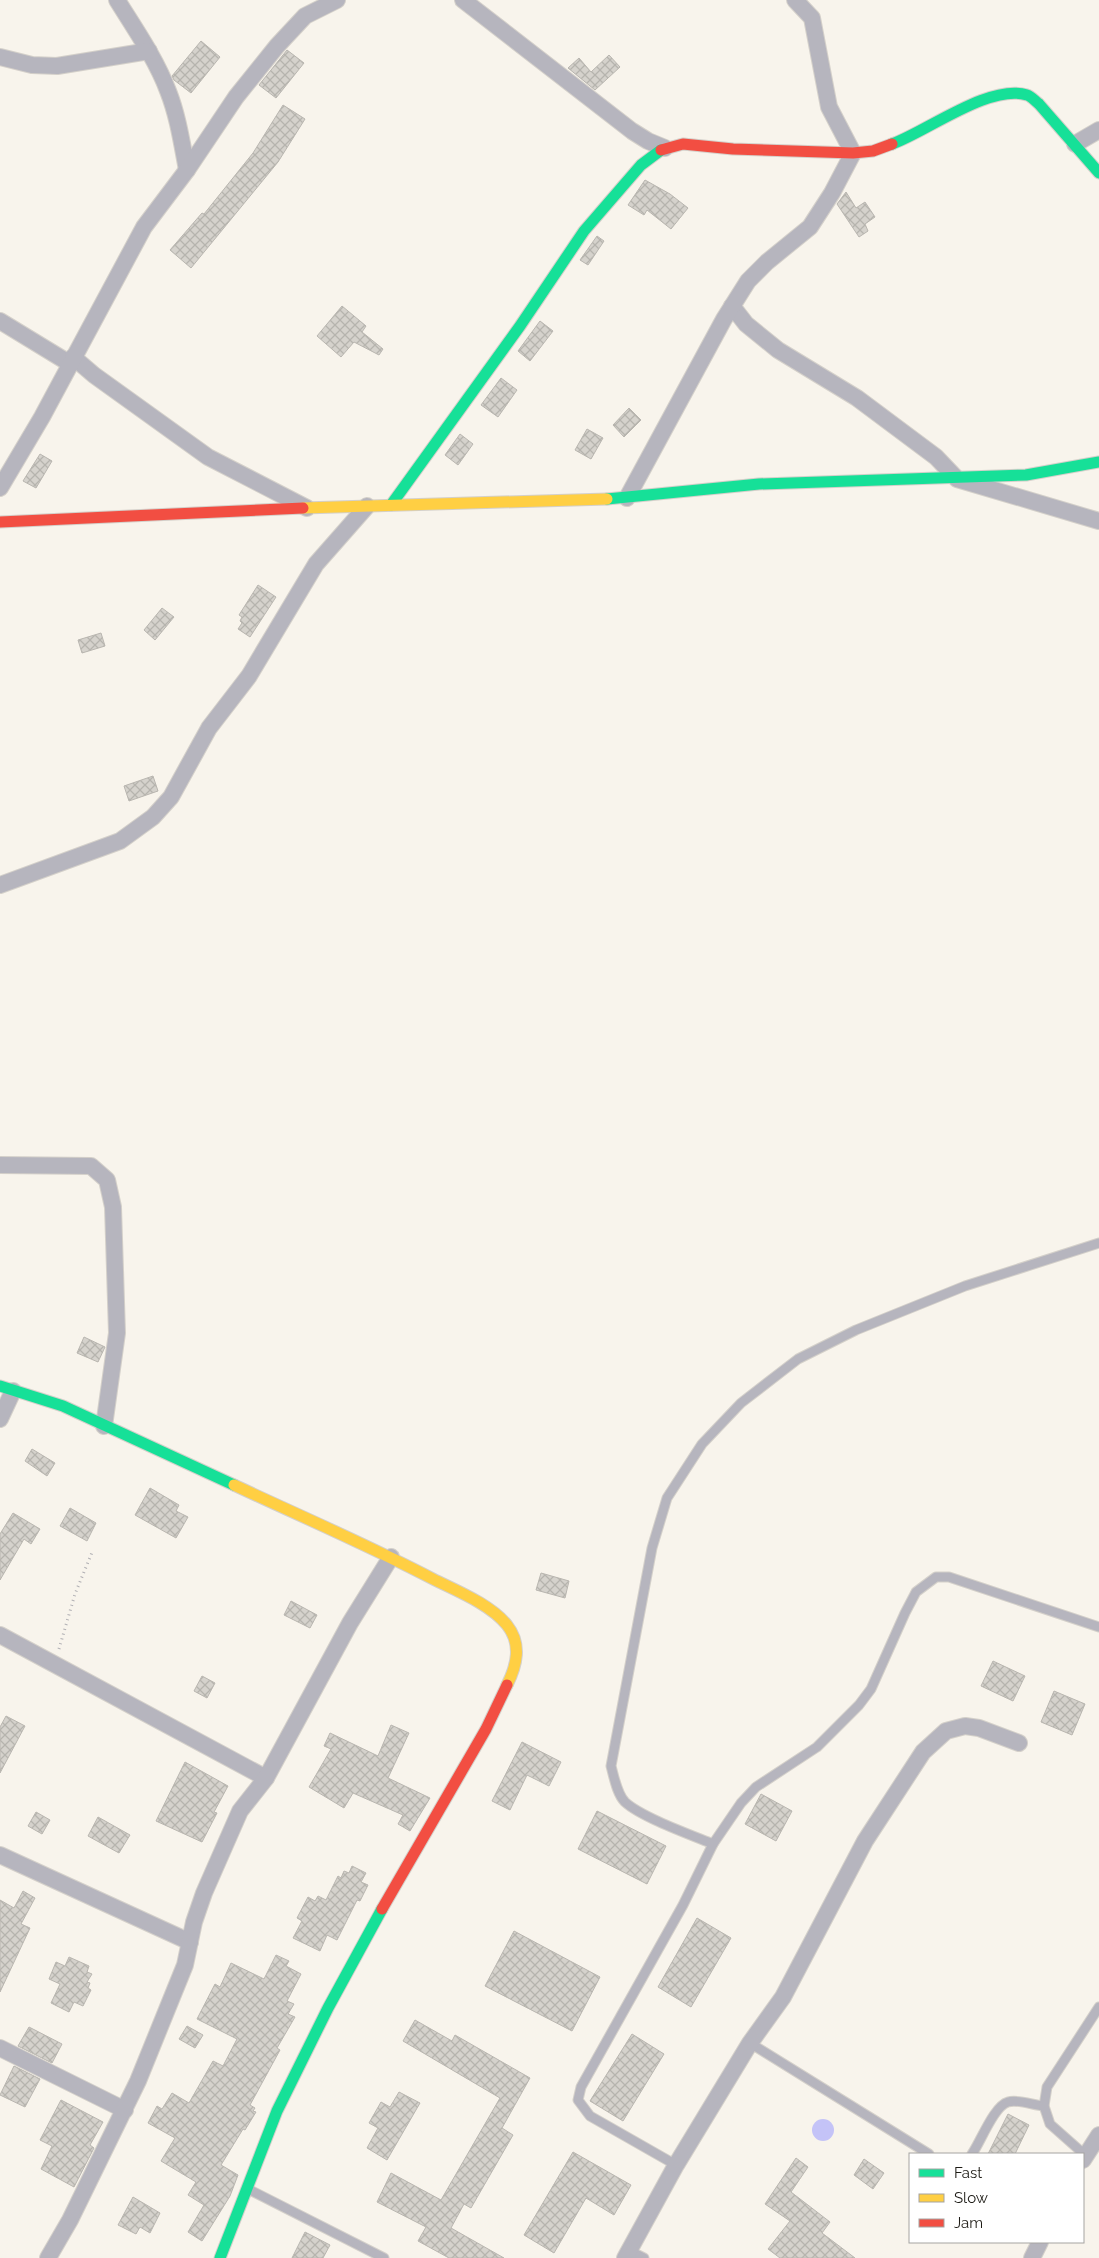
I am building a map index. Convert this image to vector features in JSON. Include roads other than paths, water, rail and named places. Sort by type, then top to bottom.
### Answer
[{"type":"street","points":[[117,0],[149,51],[168,91],[179,130],[187,170]]},
{"type":"street","points":[[0,488],[42,417],[144,227],[187,170],[236,96],[277,46],[305,16],[337,0]]},
{"type":"street","points":[[463,0],[632,131],[648,141],[665,148]]},
{"type":"street","points":[[795,0],[812,18],[829,107],[853,153]]},
{"type":"street","points":[[0,56],[32,65],[57,66],[149,51]]},
{"type":"street","points":[[391,505],[520,326],[584,231],[641,166],[665,148],[683,144],[733,149],[853,153],[873,151],[899,142],[936,121],[1010,93],[1028,95],[1075,144],[1099,173]]},
{"type":"street","points":[[1075,144],[1099,130]]},
{"type":"street","points":[[627,498],[662,430],[748,281],[767,262],[810,227],[832,193],[853,153]]},
{"type":"street","points":[[732,306],[746,324],[778,350],[857,398],[936,457],[958,479],[1099,521]]},
{"type":"street","points":[[0,321],[71,360],[94,375],[208,457],[307,508]]},
{"type":"street","points":[[0,522],[391,505],[592,502],[759,484],[958,479],[1026,475],[1099,462]]},
{"type":"street","points":[[0,885],[120,841],[153,816],[171,797],[210,728],[249,676],[316,564],[367,506]]},
{"type":"street","points":[[0,1165],[91,1166],[107,1180],[114,1207],[117,1333],[104,1426]]},
{"type":"street","points":[[0,1419],[6,1388],[63,1406],[391,1557],[479,1602],[507,1625],[518,1648],[513,1673],[486,1729],[413,1853],[328,2008],[278,2111],[220,2258]]},
{"type":"street","points":[[48,2258],[70,2220],[125,2110],[185,1965],[204,1893],[240,1811],[266,1778],[350,1623],[391,1557]]},
{"type":"street","points":[[0,1635],[266,1778]]},
{"type":"street","points":[[633,2256],[676,2165],[750,2043],[783,1997],[865,1841],[923,1752],[946,1731],[965,1726],[979,1728],[1019,1743]]},
{"type":"street","points":[[0,1855],[190,1942]]},
{"type":"street","points":[[0,2048],[125,2110]]},
{"type":"street","points":[[1084,2158],[1099,2135]]},
{"type":"street","points":[[1032,2258],[1040,2243]]},
{"type":"lane","points":[[712,1844],[652,1817],[625,1802],[617,1788],[611,1766],[652,1548],[667,1498],[702,1444],[741,1403],[798,1359],[856,1330],[966,1286],[1099,1243]]},
{"type":"lane","points":[[676,2165],[590,2116],[578,2100],[581,2087],[683,1905],[712,1844],[741,1803],[756,1787],[817,1747],[859,1705],[871,1689],[916,1592],[936,1578],[949,1577],[1099,1627]]},
{"type":"lane","points":[[1079,2153],[1050,2124],[1044,2106],[1048,2088],[1099,2007]]},
{"type":"lane","points":[[750,2043],[926,2153]]},
{"type":"lane","points":[[973,2153],[983,2138],[996,2110],[1008,2102],[1044,2106]]},
{"type":"lane","points":[[248,2189],[384,2258]]},
{"type":"water","points":[[823,2119],[831,2122],[834,2130],[831,2138],[823,2141],[815,2138],[812,2130],[815,2122]]}]
